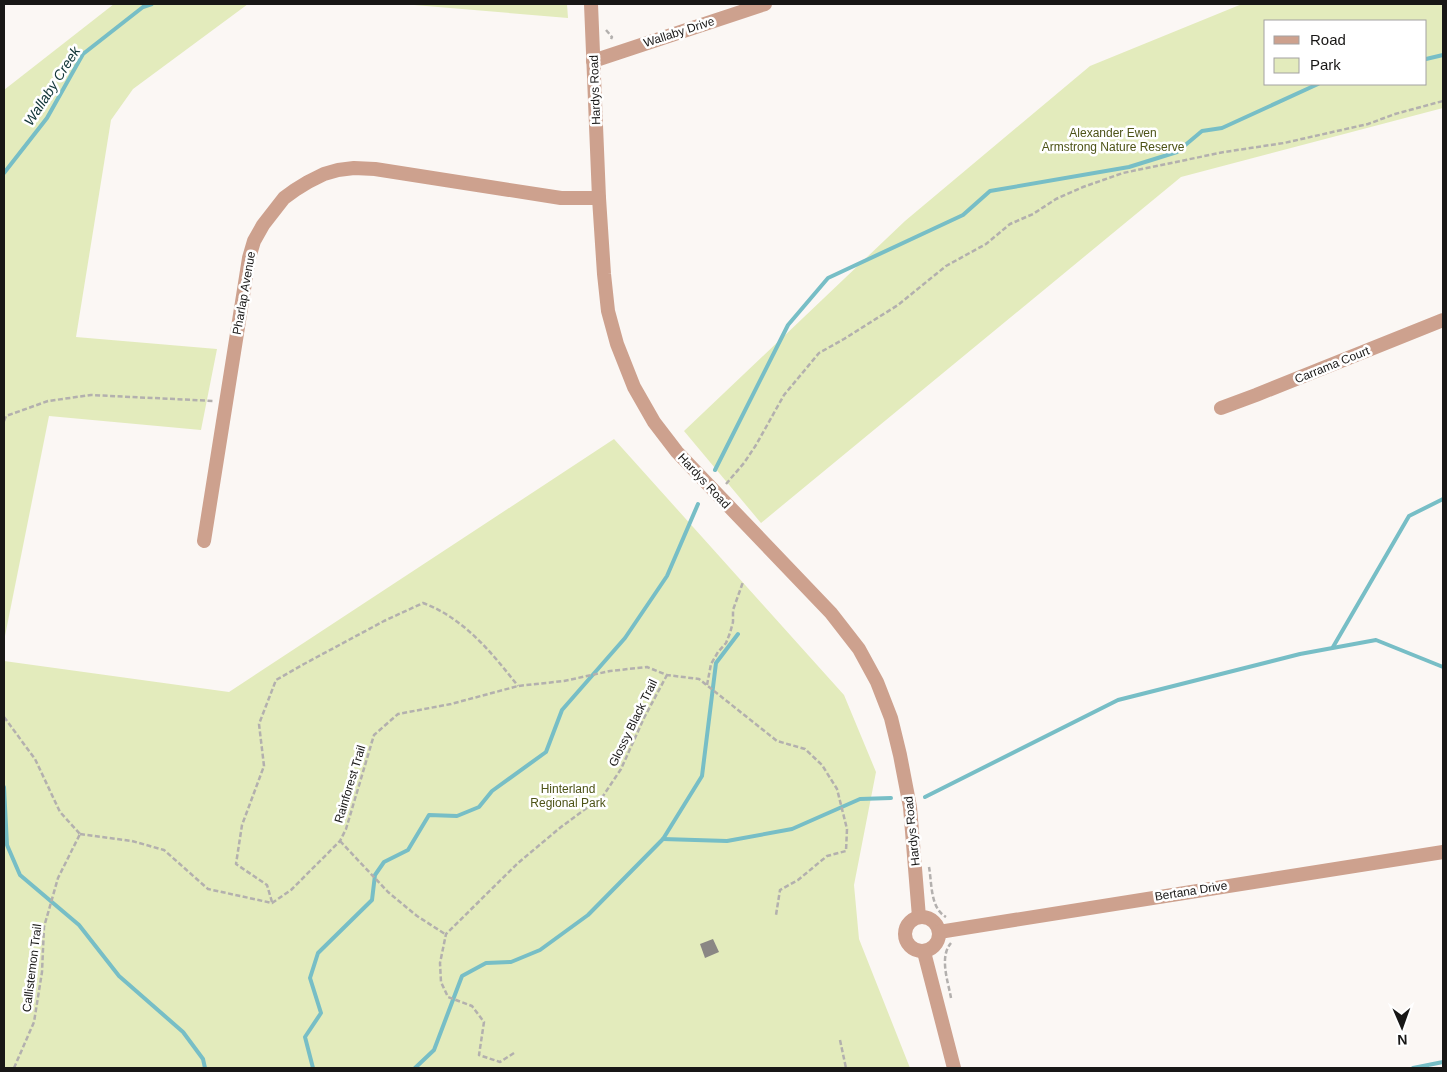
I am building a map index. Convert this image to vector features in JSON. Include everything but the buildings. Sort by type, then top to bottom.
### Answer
[{"type":"street","name":"Hardys Road","points":[[591,4],[599,198],[608,311],[617,344],[634,387],[654,422],[677,452],[831,612],[859,650],[877,682],[891,718],[910,807],[920,917]]},
{"type":"street","name":"Wallaby Drive","points":[[593,61],[765,4]]},
{"type":"street","name":"Pharlap Avenue","points":[[204,540],[249,258],[254,241],[268,218],[284,198],[294,190],[324,174],[354,168],[375,169],[561,198],[599,198]]},
{"type":"street","name":"Carrama Court","points":[[1221,408],[1443,320]]},
{"type":"street","name":"Bertana Drive","points":[[939,932],[1443,852]]},
{"type":"street","points":[[920,917],[925,917],[935,922],[939,932],[939,939],[936,945],[924,952],[912,949],[904,938],[907,924],[913,919],[920,917]]},
{"type":"street","points":[[924,952],[954,1068]]},
{"type":"path","points":[[717,494],[744,463],[784,395],[819,353],[898,305],[946,266],[986,244],[1010,224],[1033,214],[1056,199],[1082,187],[1123,173],[1224,152],[1284,143],[1368,124],[1395,114],[1443,101]]},
{"type":"path","points":[[4,420],[6,416],[48,401],[91,395],[225,402]]},
{"type":"path","points":[[707,685],[711,664],[726,643],[730,632],[733,622],[733,610],[743,582]]},
{"type":"path","points":[[4,717],[35,760],[60,812],[80,834],[132,840],[164,850],[208,889],[272,902],[267,885],[236,864],[242,825],[264,766],[259,724],[276,680],[376,625],[423,603],[434,607],[465,627],[491,652],[518,686]]},
{"type":"path","name":"Rainforest Trail","points":[[272,902],[291,890],[340,841],[346,830],[374,735],[398,714],[451,704],[518,686],[564,681],[646,666],[666,675]]},
{"type":"path","name":"Glossy Black Trail","points":[[446,934],[518,863],[560,827],[603,796],[621,769],[666,675],[699,679],[777,741],[804,749],[822,765],[837,789],[847,829],[846,851],[827,856],[798,880],[780,890],[776,915]]},
{"type":"path","name":"Callistemon Trail","points":[[14,1068],[34,1022],[42,972],[44,927],[58,878],[80,834]]},
{"type":"path","points":[[340,841],[388,892],[418,916],[446,934],[440,963],[441,982],[448,997],[472,1006],[484,1022],[479,1056],[500,1062],[514,1053]]},
{"type":"path","points":[[929,863],[935,904],[938,911],[949,919]]},
{"type":"path","points":[[952,1002],[945,956],[946,950],[953,941]]},
{"type":"path","points":[[840,1040],[846,1068]]},
{"type":"green space","points":[[114,4],[248,4],[133,89],[111,120],[76,337],[217,349],[201,430],[49,416],[4,641],[4,90]]},
{"type":"green space","points":[[402,4],[567,4],[568,18]]},
{"type":"green space","name":"Alexander Ewen Armstrong Nature Reserve","points":[[1242,4],[1443,4],[1443,108],[1181,177],[761,523],[684,431],[905,221],[1090,66]]},
{"type":"green space","name":"Hinterland Regional Park","points":[[614,439],[844,695],[876,772],[854,885],[859,939],[910,1068],[4,1068],[4,661],[229,692]]},
{"type":"waterway","name":"Wallaby Creek","points":[[4,173],[47,118],[83,54],[143,7],[152,4]]},
{"type":"waterway","points":[[1427,59],[1443,55]]},
{"type":"waterway","points":[[715,470],[788,325],[828,278],[963,215],[990,191],[1129,167],[1177,152],[1202,131],[1222,128],[1316,85]]},
{"type":"waterway","points":[[1333,647],[1409,516],[1443,499]]},
{"type":"waterway","points":[[313,1068],[305,1037],[321,1013],[310,978],[318,953],[372,900],[375,875],[384,862],[408,850],[429,815],[457,816],[479,807],[492,791],[546,752],[562,710],[625,638],[667,576],[698,504]]},
{"type":"waterway","points":[[415,1068],[434,1050],[462,976],[486,963],[511,962],[540,950],[588,915],[663,839],[702,776],[716,663],[738,634]]},
{"type":"waterway","points":[[925,797],[1118,700],[1300,654],[1376,640],[1443,667]]},
{"type":"waterway","points":[[4,787],[7,845],[20,875],[79,925],[119,976],[183,1032],[203,1059],[205,1068]]},
{"type":"waterway","points":[[663,839],[727,841],[792,829],[860,799],[891,798]]},
{"type":"waterway","points":[[1413,1068],[1443,1062]]}]
